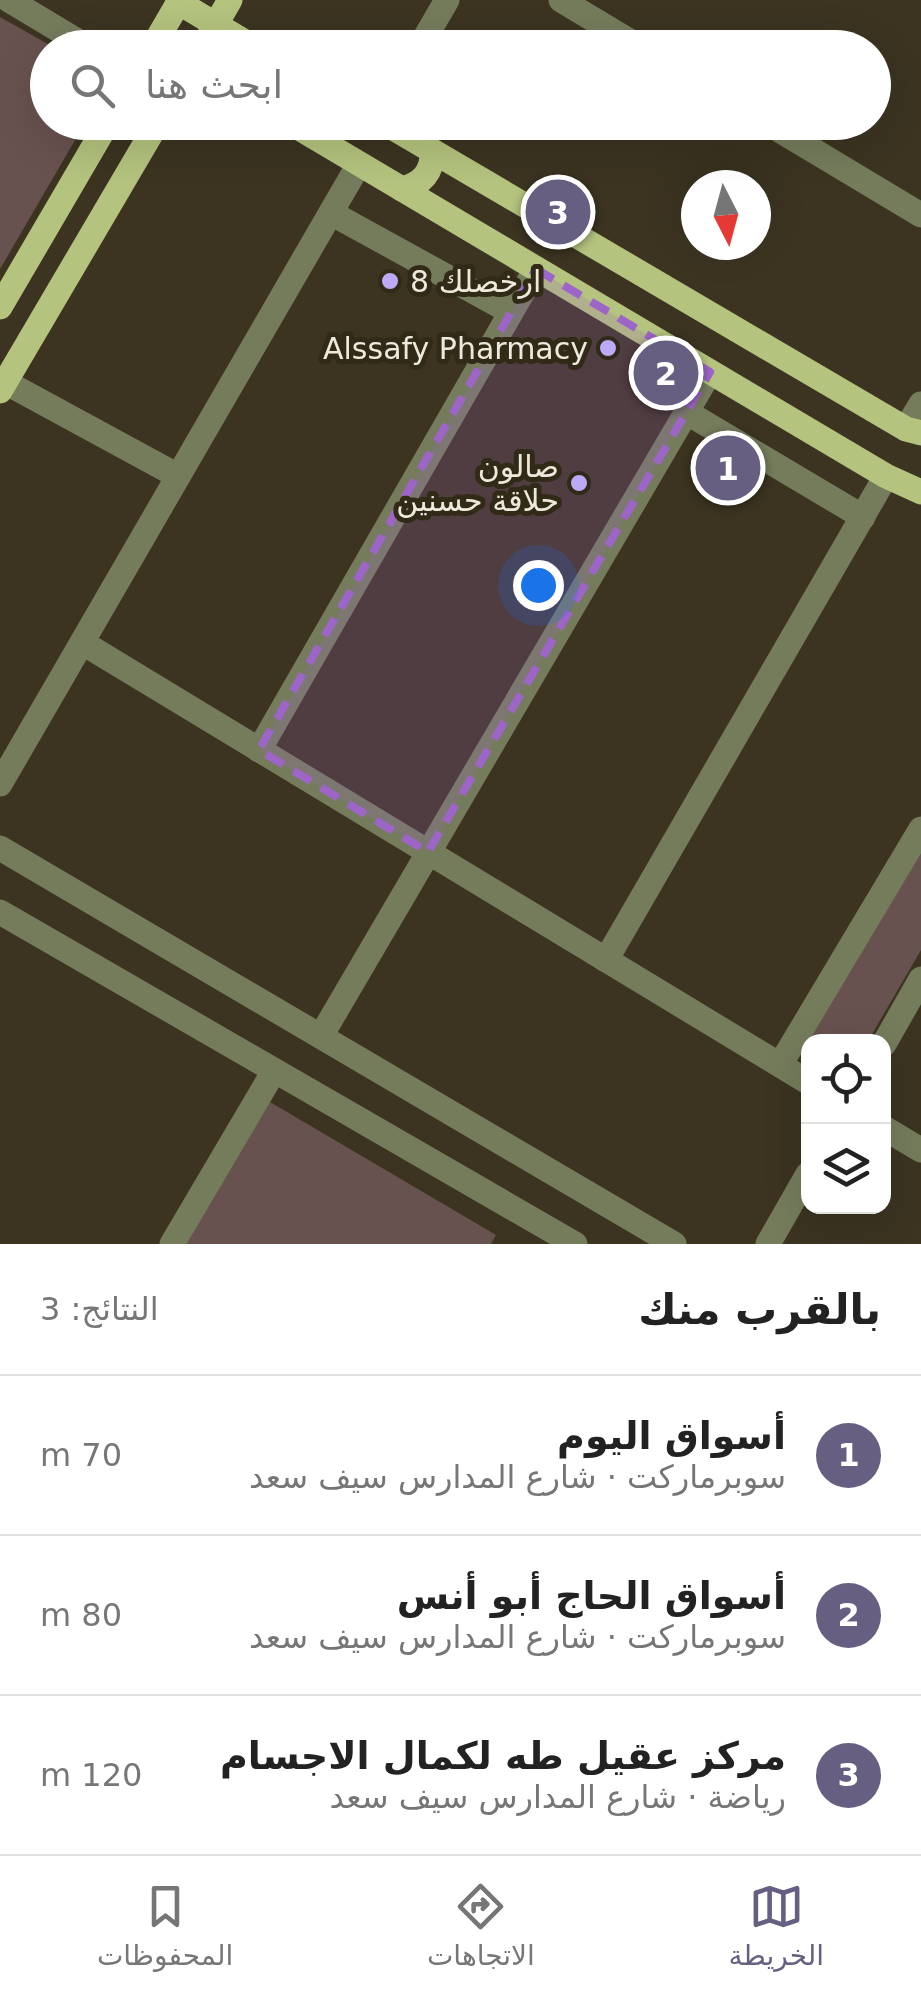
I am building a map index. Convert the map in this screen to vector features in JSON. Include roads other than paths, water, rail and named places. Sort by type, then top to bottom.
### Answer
[{"type":"main road","points":[[212,30],[230,0]]},
{"type":"main road","points":[[164,30],[179,1],[226,30]]},
{"type":"main road","points":[[0,307],[97,140]]},
{"type":"main road","points":[[3,387],[147,140]]},
{"type":"main road","points":[[319,140],[886,476],[921,492]]},
{"type":"main road","points":[[414,140],[914,431]]},
{"type":"main road","points":[[402,189],[422,181],[429,172],[432,151]]},
{"type":"main road","points":[[445,215],[444,204],[452,184],[472,174]]},
{"type":"street","points":[[9,0],[59,30]]},
{"type":"street","points":[[430,30],[447,0]]},
{"type":"street","points":[[561,0],[611,30]]},
{"type":"street","points":[[796,140],[921,215]]},
{"type":"street","points":[[0,784],[359,164]]},
{"type":"street","points":[[331,212],[511,312]]},
{"type":"street","points":[[259,750],[536,269]]},
{"type":"street","points":[[320,1036],[710,372]]},
{"type":"street","points":[[3,387],[178,476]]},
{"type":"street","points":[[914,431],[921,404]]},
{"type":"street","points":[[686,412],[863,517]]},
{"type":"street","points":[[606,960],[886,476]]},
{"type":"street","points":[[83,643],[801,1078]]},
{"type":"street","points":[[780,1065],[921,829]]},
{"type":"street","points":[[0,848],[674,1244]]},
{"type":"street","points":[[0,912],[274,1070],[544,1236],[575,1244]]},
{"type":"street","points":[[890,1034],[921,979]]},
{"type":"street","points":[[172,1244],[274,1070]]},
{"type":"street","points":[[891,1132],[921,1150]]},
{"type":"street","points":[[768,1244],[801,1186]]},
{"type":"place","name":"مركز عقيل طه لكمال الاجسام","points":[[558,212]]},
{"type":"place","name":"ارخصلك 8","points":[[390,281]]},
{"type":"place","name":"Alssafy Pharmacy","points":[[608,348]]},
{"type":"place","name":"أسواق الحاج أبو أنس","points":[[666,373]]},
{"type":"place","name":"أسواق اليوم","points":[[728,468]]},
{"type":"place","name":"صالون حلاقة حسنين","points":[[579,483]]}]
